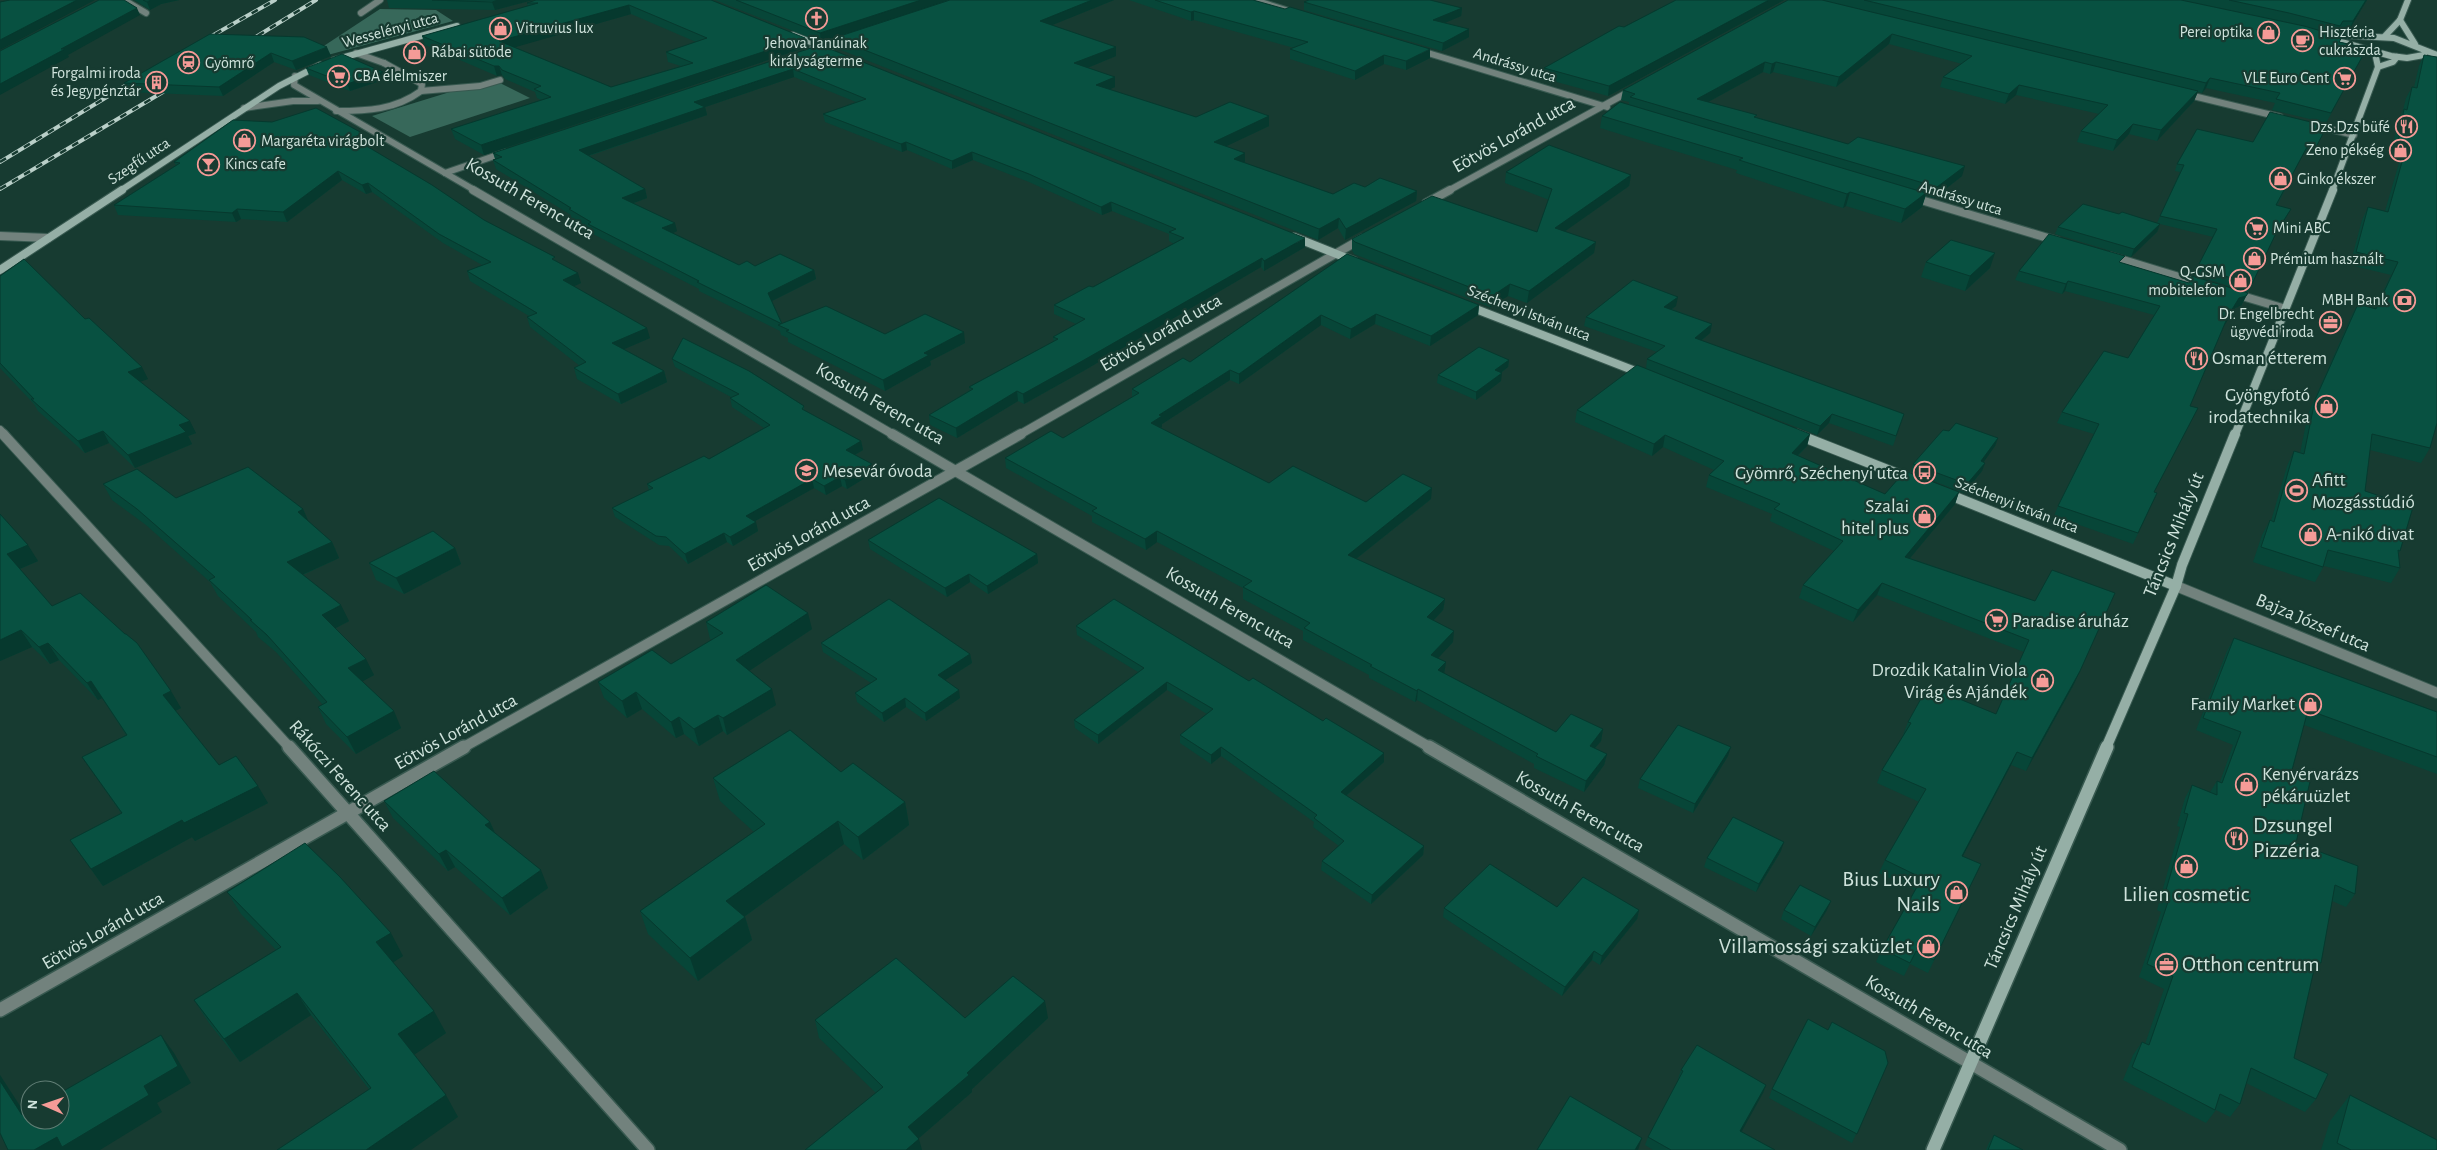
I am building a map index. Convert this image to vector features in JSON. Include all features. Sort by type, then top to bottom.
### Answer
[{"type":"street","points":[[124,0],[146,13]]},
{"type":"street","points":[[361,13],[380,0]]},
{"type":"street","points":[[1254,0],[1301,14]]},
{"type":"street","points":[[2385,36],[2400,20],[2408,0]]},
{"type":"street","points":[[2400,20],[2415,44]]},
{"type":"street","name":"Wesselényi utca","points":[[295,76],[336,59],[466,24]]},
{"type":"street","points":[[785,32],[840,53]]},
{"type":"street","points":[[805,51],[859,34]]},
{"type":"street","points":[[2437,55],[2425,51],[2415,44],[2385,36],[2359,37],[2318,34],[2375,53],[2437,61]]},
{"type":"street","points":[[2358,46],[2355,41],[2359,37]]},
{"type":"street","name":"Andrássy utca","points":[[1413,48],[1617,110]]},
{"type":"street","points":[[2417,57],[2424,55],[2425,51]]},
{"type":"street","points":[[356,53],[395,68],[422,84],[421,91]]},
{"type":"street","points":[[2375,53],[2378,67],[2392,62],[2397,57]]},
{"type":"street","name":"Táncsics Mihály út","points":[[1933,1150],[2176,586],[2182,565],[2354,135],[2378,67]]},
{"type":"street","name":"Kossuth Ferenc utca","points":[[295,76],[294,85],[319,101],[445,172],[2120,1150]]},
{"type":"street","name":"Szegfű utca","points":[[0,270],[295,76]]},
{"type":"street","points":[[336,111],[384,109],[404,103],[421,91],[480,86],[500,80]]},
{"type":"street","name":"Eötvös Loránd utca","points":[[1421,206],[1638,87]]},
{"type":"street","points":[[2179,92],[2285,118]]},
{"type":"street","points":[[244,108],[293,101],[319,101]]},
{"type":"street","points":[[2304,123],[2354,135]]},
{"type":"street","points":[[445,172],[510,151]]},
{"type":"street","name":"Andrássy utca","points":[[1899,194],[2061,242]]},
{"type":"street","points":[[1285,233],[1367,266]]},
{"type":"street","name":"Eötvös Loránd utca","points":[[0,1010],[348,812],[956,471],[1369,234]]},
{"type":"street","points":[[0,236],[48,238]]},
{"type":"street","points":[[2099,253],[2214,287]]},
{"type":"street","points":[[2223,290],[2286,309]]},
{"type":"street","name":"Széchenyi István utca","points":[[1460,302],[1654,379]]},
{"type":"street","name":"Rákóczi Ferenc utca","points":[[0,430],[348,812],[648,1150]]},
{"type":"street","points":[[1784,430],[1922,484]]},
{"type":"street","name":"Széchenyi István utca","points":[[1932,488],[2176,586]]},
{"type":"street","name":"Bajza József utca","points":[[2176,586],[2437,693]]},
{"type":"green space","points":[[380,9],[436,10],[453,21],[313,59],[304,59]]},
{"type":"green space","points":[[492,79],[530,98],[410,137],[372,116]]},
{"type":"building","points":[[10,0],[77,0],[0,40],[0,2]]},
{"type":"building","points":[[99,0],[124,0],[137,8],[0,84],[0,51]]},
{"type":"building","points":[[432,0],[498,0],[492,2]]},
{"type":"building","points":[[536,0],[711,0],[805,38],[481,145],[451,129],[551,97],[534,89],[541,86],[502,70],[499,66],[494,66],[422,36],[538,3],[527,3]],"holes":[[[629,5],[707,38],[666,52],[693,63],[611,87],[499,41]]]},
{"type":"building","points":[[736,0],[921,0],[820,33]]},
{"type":"building","points":[[950,0],[1092,0],[1040,21],[1116,47],[1074,63],[1115,77],[1096,85],[1196,117],[1230,102],[1269,116],[1214,142],[1245,153],[1234,159],[1333,194],[1354,183],[1365,187],[1380,178],[1417,191],[1346,229],[1339,218],[1319,229],[834,38]]},
{"type":"building","points":[[1155,0],[1253,0],[1285,9],[1290,7],[1430,49],[1406,61],[1384,55],[1355,71],[1290,49],[1308,42],[1194,11],[1191,12]]},
{"type":"building","points":[[1309,0],[1430,0],[1462,8],[1433,20],[1469,29],[1443,43],[1304,2]]},
{"type":"building","points":[[1676,0],[1769,0],[1609,86],[1544,68],[1619,26],[1624,27]]},
{"type":"building","points":[[1788,0],[1822,0],[2198,91],[2161,130],[2133,124],[2117,140],[2081,131],[2108,105],[2019,85],[2009,94],[1943,77],[1972,56],[1892,34],[1839,77],[1776,62],[1772,64],[1765,62],[1697,99],[1757,115],[1754,117],[1848,144],[1858,137],[1965,166],[1937,187],[1630,97],[1635,94],[1623,90]]},
{"type":"building","points":[[1864,0],[2181,0],[2304,26],[2342,37],[2339,42],[2367,48],[2331,113],[2276,99],[2280,93],[2210,78],[2206,83]]},
{"type":"building","points":[[2229,0],[2366,0],[2353,21],[2343,21],[2340,26]]},
{"type":"building","points":[[210,34],[304,37],[327,47],[292,61],[271,53],[219,87],[124,83]]},
{"type":"building","points":[[820,45],[1305,238],[1264,261],[1262,258],[1023,394],[1017,391],[956,428],[929,415],[973,389],[969,387],[1058,339],[1053,337],[1085,319],[1054,305],[1089,286],[1093,287],[1184,238],[1169,232],[1176,229],[1111,202],[1101,207],[1029,174],[972,152],[952,161],[906,142],[901,144],[823,114],[866,99],[793,69],[694,102],[705,107],[579,150],[645,189],[622,198],[675,223],[662,228],[739,265],[747,261],[755,266],[780,254],[814,270],[768,293],[782,324],[697,282],[699,281],[588,224],[591,222],[569,209],[571,208],[493,160],[502,157],[493,153]]},
{"type":"building","points":[[342,54],[383,72],[347,84],[306,68]]},
{"type":"building","points":[[2424,55],[2437,57],[2437,423],[2430,448],[2372,434],[2365,491],[2413,507],[2400,551],[2398,550],[2400,568],[2328,550],[2323,567],[2261,547],[2270,520],[2274,522],[2294,451],[2304,454],[2315,400],[2358,304],[2376,309],[2398,262],[2356,252],[2368,207],[2388,212],[2407,144],[2398,142],[2404,109],[2407,110],[2412,87],[2417,88]]},
{"type":"building","points":[[1620,102],[1926,193],[1905,209],[1850,192],[1847,194],[1739,160],[1743,158],[1602,116]]},
{"type":"building","points":[[316,108],[362,133],[353,138],[432,185],[484,220],[555,257],[552,259],[578,273],[563,280],[647,328],[612,343],[664,371],[618,394],[574,368],[586,362],[527,317],[537,313],[467,271],[491,262],[439,234],[368,183],[362,185],[338,171],[283,212],[237,209],[232,213],[114,205],[180,163],[174,162],[233,120],[272,122]]},
{"type":"building","points":[[2270,112],[2327,126],[2315,149],[2307,147],[2276,205],[2291,209],[2277,231],[2252,284],[2197,268],[2217,229],[2160,216],[2184,165],[2177,164],[2197,129],[2253,142]]},
{"type":"building","points":[[1549,145],[1631,175],[1555,228],[1596,242],[1529,291],[1510,284],[1492,296],[1355,242],[1352,239],[1432,196],[1537,232],[1552,189],[1506,172]]},
{"type":"building","points":[[2083,204],[2119,214],[2122,212],[2160,224],[2134,249],[2058,227]]},
{"type":"building","points":[[2049,234],[2125,256],[2119,262],[2189,283],[2192,276],[2248,293],[2246,296],[2239,298],[2228,316],[2190,406],[2198,408],[2154,492],[2157,493],[2138,533],[2058,506],[2099,424],[2062,412],[2104,351],[2128,358],[2160,306],[2068,281],[2066,284],[2019,271]]},
{"type":"building","points":[[1951,240],[1995,253],[1970,276],[1926,262]]},
{"type":"building","points":[[1347,254],[1479,305],[1431,336],[1376,314],[1351,329],[1321,315],[1239,374],[1230,370],[1159,415],[1162,416],[1151,423],[1269,483],[1293,466],[1366,502],[1403,474],[1432,488],[1348,555],[1445,599],[1427,617],[1454,631],[1431,655],[1446,662],[1438,670],[1556,732],[1571,714],[1603,729],[1590,746],[1607,754],[1586,781],[1536,756],[1538,754],[1418,689],[1417,691],[1370,666],[1372,665],[1304,628],[1310,623],[1243,587],[1252,581],[1157,531],[1145,539],[1092,511],[1097,508],[1005,458],[1051,431],[1063,438],[1139,393],[1132,389],[1183,358],[1190,362]]},
{"type":"building","points":[[24,259],[85,319],[89,318],[142,367],[128,372],[190,421],[179,425],[186,432],[128,455],[103,431],[78,441],[31,399],[34,399],[0,363],[0,276]]},
{"type":"building","points":[[1633,280],[1678,297],[1664,307],[1712,324],[1695,338],[1904,414],[1896,436],[1832,414],[1820,426],[1647,359],[1665,346],[1586,317]]},
{"type":"building","points":[[826,306],[885,334],[925,314],[964,332],[924,353],[929,355],[883,380],[786,331],[789,330],[778,325]]},
{"type":"building","points":[[683,338],[749,371],[804,406],[802,409],[861,441],[846,450],[872,464],[845,480],[840,477],[824,486],[812,479],[746,516],[756,522],[730,537],[724,533],[685,554],[666,537],[656,536],[612,508],[653,488],[647,484],[704,456],[709,459],[770,425],[730,398],[739,394],[672,359]]},
{"type":"building","points":[[1479,347],[1509,360],[1495,370],[1502,373],[1476,392],[1438,375]]},
{"type":"building","points":[[1637,365],[1810,434],[1792,453],[1885,494],[1905,471],[1959,492],[1905,557],[2035,601],[2052,570],[2115,593],[2080,671],[2032,758],[2017,752],[1962,856],[1981,864],[1934,960],[1916,951],[1910,963],[1882,949],[1922,878],[1885,860],[1926,789],[1882,770],[1911,723],[1908,722],[1928,686],[1996,714],[2029,640],[1882,583],[1858,610],[1803,585],[1843,541],[1774,509],[1780,504],[1709,475],[1724,461],[1665,435],[1654,444],[1577,410]]},
{"type":"building","points":[[1956,423],[1998,438],[1981,461],[1985,463],[1967,484],[1913,464],[1943,430],[1949,431]]},
{"type":"building","points":[[248,467],[303,509],[298,512],[332,542],[287,562],[341,605],[322,615],[366,659],[348,668],[394,711],[347,737],[318,707],[327,702],[267,635],[209,580],[215,577],[137,509],[103,484],[137,469],[176,498]]},
{"type":"building","points":[[939,498],[1037,554],[987,586],[969,574],[945,588],[868,540]]},
{"type":"building","points":[[0,514],[28,545],[7,554],[52,606],[80,593],[137,643],[171,691],[163,695],[219,765],[236,756],[258,786],[184,823],[182,820],[91,869],[70,840],[122,813],[82,757],[127,735],[91,681],[87,683],[48,643],[39,647],[21,630],[0,640]]},
{"type":"building","points":[[433,531],[455,548],[396,578],[369,563]]},
{"type":"building","points":[[766,585],[808,613],[736,660],[772,689],[723,718],[718,715],[694,729],[679,717],[671,722],[636,692],[622,701],[598,682],[652,650],[671,664],[723,633],[706,622]]},
{"type":"building","points":[[889,599],[970,654],[938,675],[959,690],[925,713],[905,698],[882,713],[855,693],[877,679],[821,643]]},
{"type":"building","points":[[1114,599],[1249,681],[1253,678],[1323,721],[1326,718],[1384,753],[1341,792],[1424,846],[1372,895],[1322,861],[1344,841],[1314,818],[1317,815],[1221,747],[1211,755],[1180,735],[1213,709],[1167,682],[1098,735],[1074,720],[1144,668],[1076,626]]},
{"type":"building","points":[[2234,638],[2437,712],[2437,757],[2308,710],[2292,770],[2311,777],[2296,843],[2358,866],[2355,894],[2335,885],[2321,963],[2316,961],[2294,1058],[2328,1074],[2316,1099],[2251,1068],[2240,1104],[2220,1094],[2215,1110],[2132,1067],[2142,1042],[2149,1045],[2173,976],[2147,964],[2169,899],[2164,897],[2188,814],[2184,813],[2192,785],[2217,795],[2217,781],[2222,783],[2241,732],[2203,718]]},
{"type":"building","points":[[1678,725],[1731,747],[1695,804],[1640,779]]},
{"type":"building","points":[[790,730],[841,772],[853,763],[905,802],[858,837],[838,821],[726,901],[745,917],[690,958],[640,911],[765,824],[713,778]]},
{"type":"building","points":[[434,771],[490,822],[485,825],[541,870],[502,898],[446,850],[439,854],[384,801]]},
{"type":"building","points":[[1733,817],[1784,842],[1759,884],[1707,858]]},
{"type":"building","points":[[305,843],[340,877],[391,933],[376,942],[434,1011],[398,1034],[446,1095],[366,1150],[277,1150],[371,1088],[297,993],[224,1039],[194,1000],[281,947],[227,892]]},
{"type":"building","points":[[1490,864],[1557,907],[1583,877],[1639,910],[1602,956],[1594,951],[1565,987],[1444,908]]},
{"type":"building","points":[[1800,885],[1831,901],[1815,927],[1784,910]]},
{"type":"building","points":[[896,958],[965,1018],[1013,976],[1045,1001],[967,1073],[969,1075],[908,1127],[919,1139],[906,1150],[805,1150],[883,1087],[815,1020]]},
{"type":"building","points":[[1808,1019],[1828,1030],[1832,1022],[1885,1051],[1888,1063],[1857,1134],[1772,1089]]},
{"type":"building","points":[[161,1035],[178,1066],[144,1086],[149,1095],[62,1147],[57,1137],[34,1150],[8,1150],[0,1133],[0,1081],[20,1112],[20,1130],[70,1130],[70,1087]]},
{"type":"building","points":[[1697,1045],[1766,1085],[1740,1131],[1775,1150],[1671,1150],[1648,1137],[1683,1071],[1681,1070]]},
{"type":"building","points":[[2350,1095],[2437,1140],[2437,1150],[2351,1150],[2337,1143]]},
{"type":"building","points":[[1570,1096],[1642,1138],[1635,1150],[1537,1150]]},
{"type":"building","points":[[1994,1135],[2023,1150],[1988,1150]]},
{"type":"railway","points":[[203,41],[275,0]]},
{"type":"railway","points":[[246,43],[316,0]]},
{"type":"railway","points":[[0,162],[138,78]]},
{"type":"railway","points":[[0,189],[173,86]]},
{"type":"place","name":"Jehova Tanúinak királyságterme","points":[[816,19]]},
{"type":"place","name":"Vitruvius lux","points":[[500,28]]},
{"type":"place","name":"Perei optika","points":[[2269,32]]},
{"type":"place","name":"Hisztéria cukrászda","points":[[2303,41]]},
{"type":"place","name":"Rábai sütöde","points":[[415,52]]},
{"type":"place","name":"Gyömrő","points":[[189,63]]},
{"type":"place","name":"CBA élelmiszer","points":[[338,76]]},
{"type":"place","name":"VLE Euro Cent","points":[[2345,78]]},
{"type":"place","name":"Forgalmi iroda és Jegypénztár","points":[[157,82]]},
{"type":"place","name":"Dzs.Dzs büfé","points":[[2406,127]]},
{"type":"place","name":"Margaréta virágbolt","points":[[245,141]]},
{"type":"place","name":"Zeno pékség","points":[[2400,150]]},
{"type":"place","name":"Kincs cafe","points":[[209,164]]},
{"type":"place","name":"Ginko ékszer","points":[[2281,179]]},
{"type":"place","name":"Mini ABC","points":[[2257,228]]},
{"type":"place","name":"Prémium használt","points":[[2254,259]]},
{"type":"place","name":"Q-GSM mobitelefon","points":[[2241,281]]},
{"type":"place","name":"MBH Bank","points":[[2404,300]]},
{"type":"place","name":"Dr. Engelbrecht ügyvédi iroda","points":[[2330,323]]},
{"type":"place","name":"Osman étterem","points":[[2196,358]]},
{"type":"place","name":"Gyöngyfotó irodatechnika","points":[[2326,406]]},
{"type":"place","name":"Mesevár óvoda","points":[[807,471]]},
{"type":"place","name":"Gyömrő, Széchenyi utca","points":[[1924,473]]},
{"type":"place","name":"Afitt Mozgásstúdió","points":[[2296,491]]},
{"type":"place","name":"Szalai hitel plus","points":[[1925,517]]},
{"type":"place","name":"A-nikó divat","points":[[2310,534]]},
{"type":"place","name":"Paradise áruház","points":[[1996,621]]},
{"type":"place","name":"Drozdik Katalin Viola Virág és Ajándék","points":[[2043,681]]},
{"type":"place","name":"Family Market","points":[[2311,704]]},
{"type":"place","name":"Kenyérvarázs pékáruüzlet","points":[[2246,785]]},
{"type":"place","name":"Dzsungel Pizzéria","points":[[2237,838]]},
{"type":"place","name":"Lilien cosmetic","points":[[2186,867]]},
{"type":"place","name":"Bius Luxury Nails","points":[[1956,892]]},
{"type":"place","name":"Villamossági szaküzlet","points":[[1928,946]]},
{"type":"place","name":"Otthon centrum","points":[[2166,964]]}]
